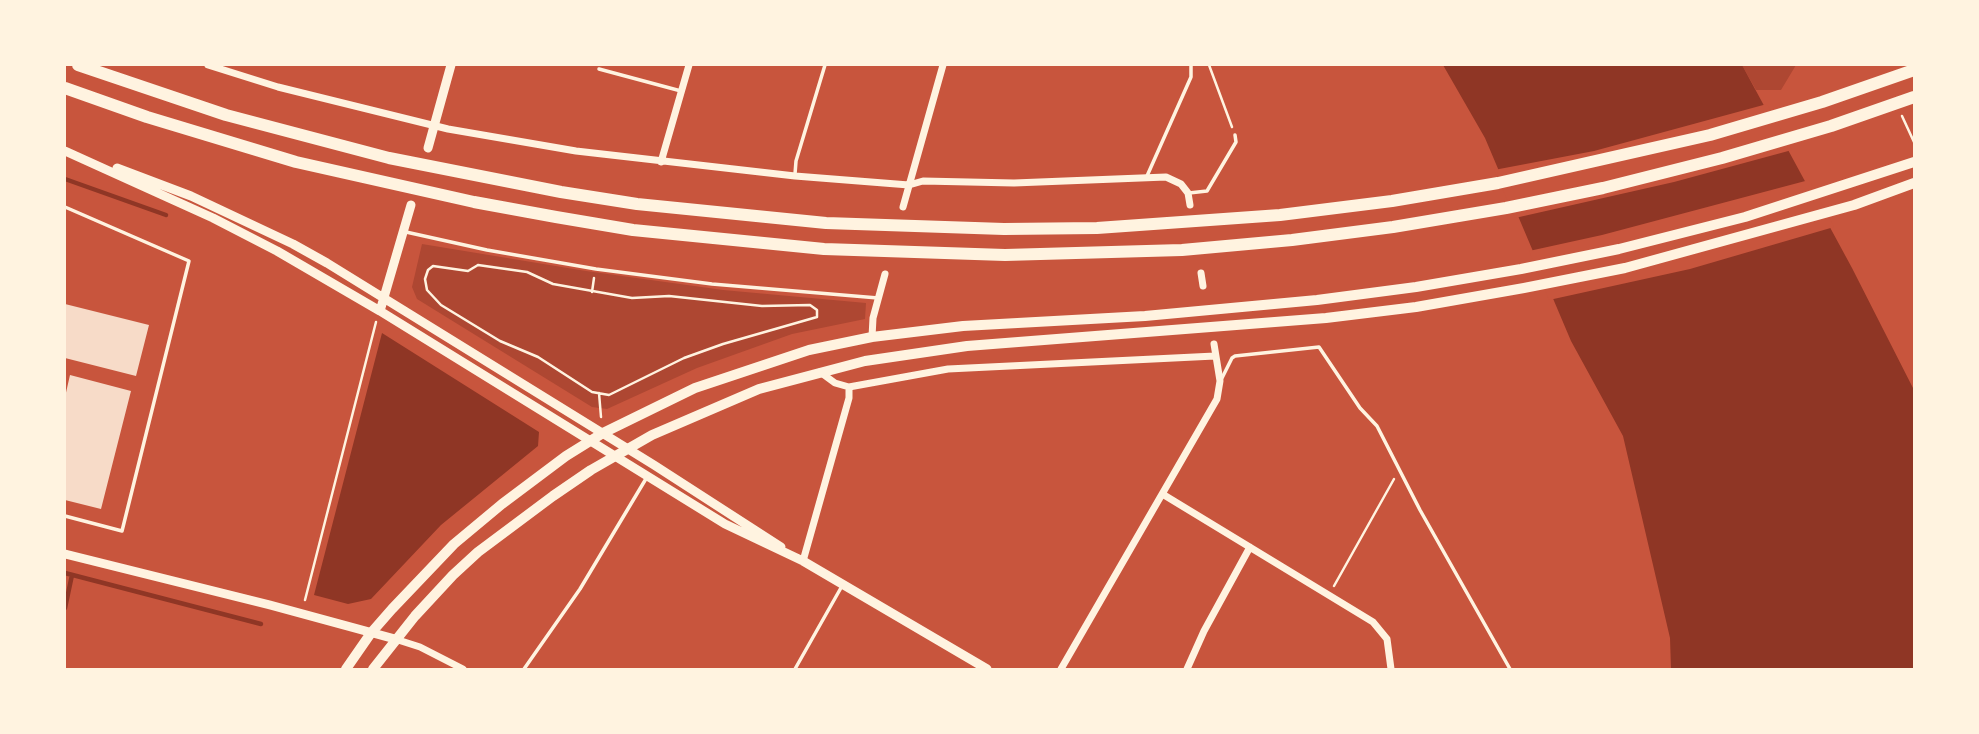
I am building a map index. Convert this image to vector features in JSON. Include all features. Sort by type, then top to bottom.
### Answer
[{"type":"highway","points":[[78,65],[226,115],[389,158],[477,177],[637,204],[826,223],[921,228],[1097,228],[1280,215],[1392,201],[1597,163],[1710,135],[1822,102],[1914,70]]},
{"type":"highway","points":[[65,88],[147,117],[296,162],[474,202],[633,230],[824,249],[968,255],[1122,253],[1292,240],[1393,227],[1603,188],[1831,127],[1912,98]]},
{"type":"main road","points":[[346,669],[371,633],[410,588],[454,544],[502,504],[589,441],[695,388],[809,349],[872,337],[964,326],[1144,316],[1317,300],[1442,283],[1619,249],[1745,217],[1914,162]]},
{"type":"main road","points":[[373,669],[427,603],[478,552],[553,496],[628,449],[713,407],[758,390],[865,360],[967,346],[1326,318],[1416,307],[1625,268],[1854,205],[1914,183]]},
{"type":"street","points":[[208,65],[219,66],[278,87],[434,125],[576,151],[795,176],[909,184],[923,181],[1014,183],[1166,177],[1181,184],[1188,193],[1190,205]]},
{"type":"street","points":[[428,148],[452,65]]},
{"type":"street","points":[[661,162],[689,65]]},
{"type":"street","points":[[903,207],[943,65]]},
{"type":"street","points":[[65,150],[148,179],[293,244],[385,297],[803,561],[987,669]]},
{"type":"street","points":[[65,150],[213,218],[277,251],[725,524],[803,561]]},
{"type":"street","points":[[379,315],[411,205]]},
{"type":"street","points":[[1201,273],[1203,286]]},
{"type":"street","points":[[872,337],[873,318],[885,274]]},
{"type":"street","points":[[1061,669],[1164,495],[1217,399],[1220,381],[1214,344]]},
{"type":"street","points":[[820,372],[835,383],[849,387],[948,369],[1215,356]]},
{"type":"street","points":[[803,561],[849,398],[849,387]]},
{"type":"street","points":[[1164,495],[1373,622],[1387,639],[1391,669]]},
{"type":"street","points":[[1187,669],[1204,631],[1250,547]]},
{"type":"street","points":[[65,554],[395,639],[420,647],[463,669]]},
{"type":"lane","points":[[795,176],[796,162],[825,65]]},
{"type":"lane","points":[[1146,178],[1191,77],[1191,65]]},
{"type":"lane","points":[[599,69],[681,91]]},
{"type":"lane","points":[[1188,193],[1207,191],[1236,142],[1234,135]]},
{"type":"lane","points":[[65,207],[189,261],[122,531],[65,516]]},
{"type":"lane","points":[[403,231],[487,250],[596,269],[712,284],[878,298]]},
{"type":"lane","points":[[1220,381],[1235,356],[1319,347],[1360,408],[1377,426],[1510,669]]},
{"type":"lane","points":[[524,669],[580,589],[647,477]]},
{"type":"lane","points":[[795,669],[843,584]]},
{"type":"path","points":[[1209,65],[1234,135]]},
{"type":"path","points":[[478,265],[527,272],[553,284],[592,292],[632,298],[669,296],[762,306],[810,305],[817,310],[817,317],[684,358],[609,395],[592,392],[538,356],[500,341],[441,304],[427,290],[425,279],[428,270],[433,266],[468,271],[478,265]]},
{"type":"path","points":[[592,292],[596,269]]},
{"type":"path","points":[[305,600],[379,315]]},
{"type":"path","points":[[599,393],[601,417]]},
{"type":"path","points":[[1329,595],[1400,470]]},
{"type":"shaded area","points":[[1443,65],[1742,65],[1852,268],[1914,390],[1914,669],[1671,669],[1670,638],[1623,436],[1571,341],[1485,138]]},
{"type":"shaded area","points":[[1742,65],[1796,65],[1781,90],[1756,90]]},
{"type":"shaded area","points":[[422,244],[723,290],[866,303],[865,319],[792,334],[697,368],[607,409],[592,407],[417,299],[412,287]]},
{"type":"shaded area","points":[[382,333],[539,432],[538,446],[441,525],[371,599],[348,604],[314,595]]},
{"type":"pier","points":[[1767,104],[1792,150],[1674,182],[1515,218],[1494,170],[1594,151]]},
{"type":"pier","points":[[1809,180],[1834,227],[1690,269],[1549,300],[1529,251],[1602,235]]},
{"type":"building","points":[[65,304],[149,325],[136,376],[65,358]]},
{"type":"building","points":[[70,375],[131,391],[101,509],[65,500],[65,397]]},
{"type":"waterway","points":[[65,179],[166,215]]},
{"type":"waterway","points":[[65,573],[261,624]]},
{"type":"waterway","points":[[65,608],[72,575]]}]
